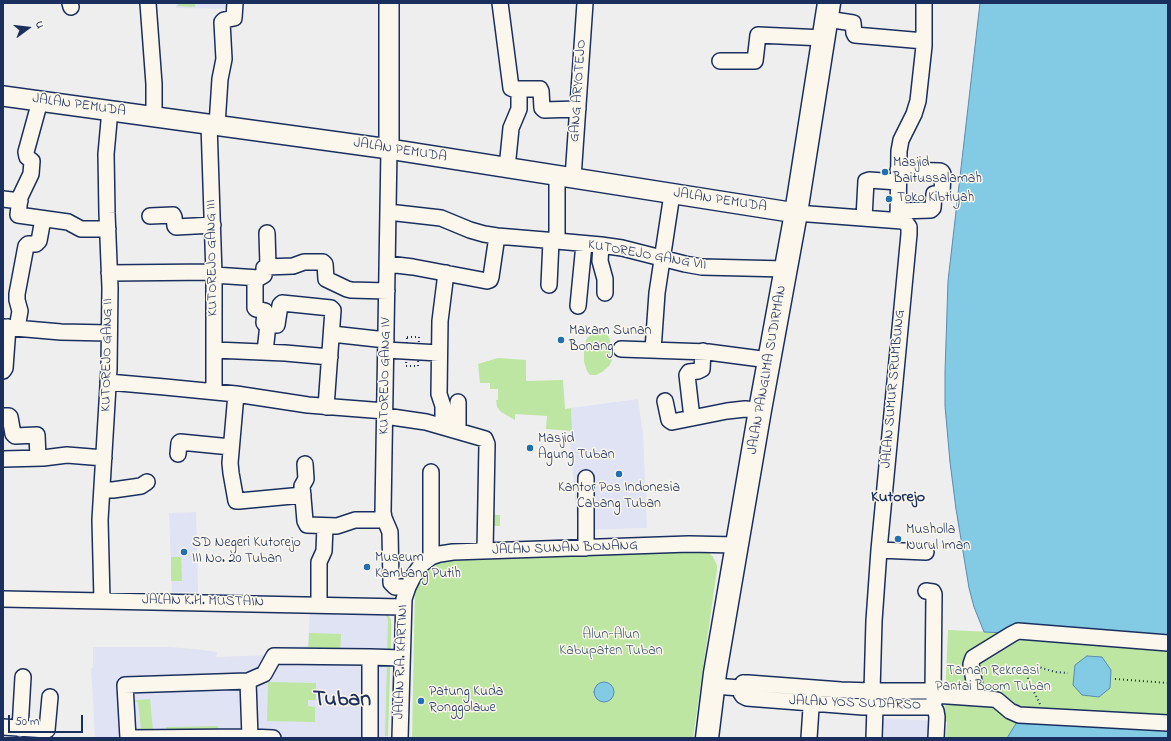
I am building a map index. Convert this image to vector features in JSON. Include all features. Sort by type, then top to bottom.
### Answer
[{"type":"highway","name":"JALAN PANGLIMA SUDIRMAN","points":[[707,738],[713,686],[760,410],[796,213],[827,20]]},
{"type":"main road","points":[[388,3],[389,149]]},
{"type":"main road","name":"JALAN PEMUDA","points":[[3,96],[389,149],[796,213]]},
{"type":"street","points":[[148,3],[154,84],[154,116]]},
{"type":"street","name":"KUTOREJO GANG III","points":[[214,392],[213,125],[224,59],[222,22],[224,20],[234,18],[236,3]]},
{"type":"street","points":[[500,3],[510,87],[513,89],[538,88],[541,90],[542,108],[544,110],[578,109]]},
{"type":"street","name":"GANG ARYOTEJO","points":[[549,285],[554,241],[578,109],[585,3]]},
{"type":"street","points":[[898,216],[899,148],[918,101],[924,41],[924,3]]},
{"type":"street","points":[[720,61],[754,60],[758,35],[827,20],[853,22],[855,34],[924,41]]},
{"type":"street","points":[[507,168],[511,128],[519,109],[520,89]]},
{"type":"street","points":[[40,101],[26,152],[27,157],[32,161],[31,174],[22,192],[18,215],[68,222],[80,229],[108,229]]},
{"type":"street","name":"KUTOREJO GANG II","points":[[102,600],[100,527],[108,382],[109,273],[107,144],[110,110]]},
{"type":"street","name":"KUTOREJO GANG IV","points":[[389,149],[384,512],[385,520],[390,532],[391,583],[395,587],[408,587]]},
{"type":"street","points":[[796,213],[864,218],[898,216],[931,210],[933,208],[934,194],[942,192],[942,172],[940,171],[866,180],[864,218]]},
{"type":"street","points":[[653,350],[657,293],[672,194]]},
{"type":"street","points":[[3,198],[20,201]]},
{"type":"street","name":"KUTOREJO GANG VII","points":[[388,212],[441,218],[470,230],[497,236],[622,248],[662,259],[702,267],[786,269]]},
{"type":"street","points":[[150,216],[173,215],[176,227],[213,225]]},
{"type":"street","name":"JALAN SUMUR SRUMBUNG","points":[[874,738],[875,707],[872,691],[874,621],[879,550],[909,231],[909,226],[898,216]]},
{"type":"street","points":[[3,371],[5,368],[9,327],[20,311],[17,294],[26,246],[28,244],[36,244],[39,242],[43,219]]},
{"type":"street","points":[[267,233],[268,266]]},
{"type":"street","points":[[388,264],[413,267],[487,281],[490,280],[491,277],[497,236]]},
{"type":"street","points":[[578,306],[584,244]]},
{"type":"street","points":[[601,245],[600,262],[606,280],[605,293]]},
{"type":"street","points":[[109,273],[214,274],[255,278],[263,276],[264,268],[268,266],[295,266],[304,262],[324,262],[326,279],[347,289],[387,291]]},
{"type":"street","points":[[443,426],[443,406],[439,394],[439,353],[440,322],[446,273]]},
{"type":"street","points":[[255,278],[255,308],[265,310],[264,322],[268,324],[277,324],[281,304],[331,308],[333,310],[326,407]]},
{"type":"street","points":[[265,352],[268,324]]},
{"type":"street","points":[[9,327],[55,331],[109,333]]},
{"type":"street","points":[[332,334],[386,345],[439,353]]},
{"type":"street","points":[[621,349],[703,351],[769,360]]},
{"type":"street","points":[[214,350],[330,357]]},
{"type":"street","points":[[692,418],[687,375],[689,372],[702,369],[703,351]]},
{"type":"street","points":[[108,382],[236,394],[308,405],[385,413],[420,420],[483,438],[486,442],[485,551]]},
{"type":"street","points":[[236,394],[230,468],[236,501],[239,502],[303,495]]},
{"type":"street","points":[[665,401],[670,422],[738,409],[760,410]]},
{"type":"street","points":[[458,402],[458,431]]},
{"type":"street","points":[[3,416],[10,417],[13,434],[15,436],[36,435],[38,458]]},
{"type":"street","points":[[178,454],[180,442],[231,447]]},
{"type":"street","points":[[3,459],[70,455],[104,458]]},
{"type":"street","points":[[305,464],[306,479],[302,486],[306,524],[310,526],[337,526],[355,520],[385,520]]},
{"type":"street","points":[[408,587],[418,569],[431,557],[432,472]]},
{"type":"street","points":[[586,478],[586,548]]},
{"type":"street","points":[[102,490],[141,486],[147,482]]},
{"type":"street","points":[[319,605],[318,562],[324,551],[325,526]]},
{"type":"street","name":"JALAN SUNAN BONANG","points":[[431,557],[446,553],[485,551],[689,544],[737,545]]},
{"type":"street","points":[[879,550],[926,552]]},
{"type":"street","name":"JALAN R.A. KARTINI","points":[[400,738],[403,607],[404,598],[408,587]]},
{"type":"street","points":[[926,591],[933,592],[934,594],[933,698],[937,717],[936,738]]},
{"type":"street","name":"JALAN K.H. MUSTAIN","points":[[3,599],[403,607]]},
{"type":"street","points":[[977,698],[971,664],[973,658],[1016,632],[1020,631],[1168,643]]},
{"type":"street","points":[[273,738],[128,738],[125,685],[248,680],[264,674],[274,656],[402,658]]},
{"type":"street","points":[[370,657],[370,738]]},
{"type":"street","points":[[20,728],[23,677]]},
{"type":"street","points":[[248,680],[250,737]]},
{"type":"street","name":"JALAN YOS SUDARSO","points":[[748,682],[813,688],[872,691],[929,691],[933,698],[875,707],[812,704],[745,697],[741,694],[741,688],[744,683],[748,682]]},
{"type":"street","name":"JALAN YOS SUDARSO","points":[[713,686],[741,688]]},
{"type":"street","points":[[809,738],[813,688]]},
{"type":"street","points":[[3,727],[47,730],[50,697]]},
{"type":"street","points":[[933,698],[992,698],[997,700],[1011,712],[1019,715],[1168,723]]},
{"type":"path","points":[[1042,708],[1028,680],[1029,672],[1039,667],[1055,672],[1068,673]]},
{"type":"path","points":[[1116,679],[1168,683]]},
{"type":"shaded area","points":[[176,3],[231,3],[231,9],[176,8]]},
{"type":"shaded area","points":[[638,399],[643,434],[647,528],[578,530],[569,430],[572,430],[571,408]]},
{"type":"shaded area","name":"SD Negeri Kutorejo III No. 20 Tuban","points":[[196,512],[198,592],[172,592],[169,513]]},
{"type":"shaded area","points":[[310,610],[387,614],[389,616],[392,625],[388,738],[95,738],[91,668],[93,668],[93,647],[169,647],[195,649],[217,652],[216,657],[267,655],[271,651],[272,647],[308,646]]},
{"type":"shaded area","points":[[880,718],[936,721],[935,738],[879,738]]},
{"type":"green space","points":[[178,3],[195,3],[195,7],[178,6]]},
{"type":"green space","points":[[598,331],[605,333],[609,337],[612,360],[609,366],[602,372],[596,375],[590,375],[584,362],[584,346],[587,338]]},
{"type":"green space","points":[[498,358],[526,360],[526,381],[563,380],[565,409],[571,408],[572,431],[546,429],[547,416],[515,414],[515,420],[501,412],[497,407],[496,400],[498,400],[498,389],[490,389],[490,383],[480,383],[478,364]]},
{"type":"green space","points":[[493,512],[496,515],[500,515],[500,526],[488,526]]},
{"type":"green space","name":"Alun-Alun Kabupaten Tuban","points":[[707,550],[717,565],[717,570],[693,738],[412,738],[415,588],[427,567],[439,558]]},
{"type":"green space","points":[[171,557],[181,557],[182,581],[171,581]]},
{"type":"green space","points":[[386,613],[391,620],[391,653],[387,653],[388,621],[384,614]]},
{"type":"green space","name":"Taman Rekreasi Pantai Boom Tuban","points":[[948,630],[1168,640],[1168,728],[1017,722],[1007,738],[946,738],[947,722],[944,721]]},
{"type":"green space","points":[[309,633],[341,634],[340,657],[308,656]]},
{"type":"green space","points":[[387,665],[390,666],[388,736],[385,736]]},
{"type":"green space","points":[[268,682],[316,683],[316,700],[308,700],[308,706],[315,707],[315,722],[267,721]]},
{"type":"green space","points":[[150,699],[153,731],[132,733],[131,729],[141,728],[138,702],[128,703],[128,701]]},
{"type":"green space","points":[[218,726],[218,729],[167,732],[166,727]]},
{"type":"water","points":[[980,3],[1168,3],[1168,640],[984,632],[974,607],[969,588],[950,462],[945,406],[945,372],[948,281]]},
{"type":"water","points":[[1087,656],[1102,657],[1111,670],[1110,688],[1099,697],[1082,695],[1073,685],[1075,665]]},
{"type":"water","points":[[600,682],[608,682],[614,688],[614,696],[608,702],[600,702],[594,696],[594,688]]},
{"type":"water","points":[[1017,722],[1168,728],[1168,738],[1007,738]]},
{"type":"place","name":"Masjid Baitussalamah","points":[[885,172]]},
{"type":"place","name":"Toko Kibtiyah","points":[[889,199]]},
{"type":"place","name":"Makam Sunan Bonang","points":[[561,340]]},
{"type":"place","name":"Masjid Agung Tuban","points":[[530,448]]},
{"type":"place","name":"Kantor Pos Indonesia Cabang Tuban","points":[[619,474]]},
{"type":"place","name":"Musholla Nurul Iman","points":[[898,539]]},
{"type":"place","name":"SD Negeri Kutorejo III No. 20 Tuban","points":[[184,552]]},
{"type":"place","name":"Museum Kambang Putih","points":[[367,567]]},
{"type":"place","name":"Patung Kuda Ronggolawe","points":[[421,701]]},
{"type":"district","name":"Kutorejo","points":[[898,498]]},
{"type":"district","name":"Tuban","points":[[342,701]]}]
